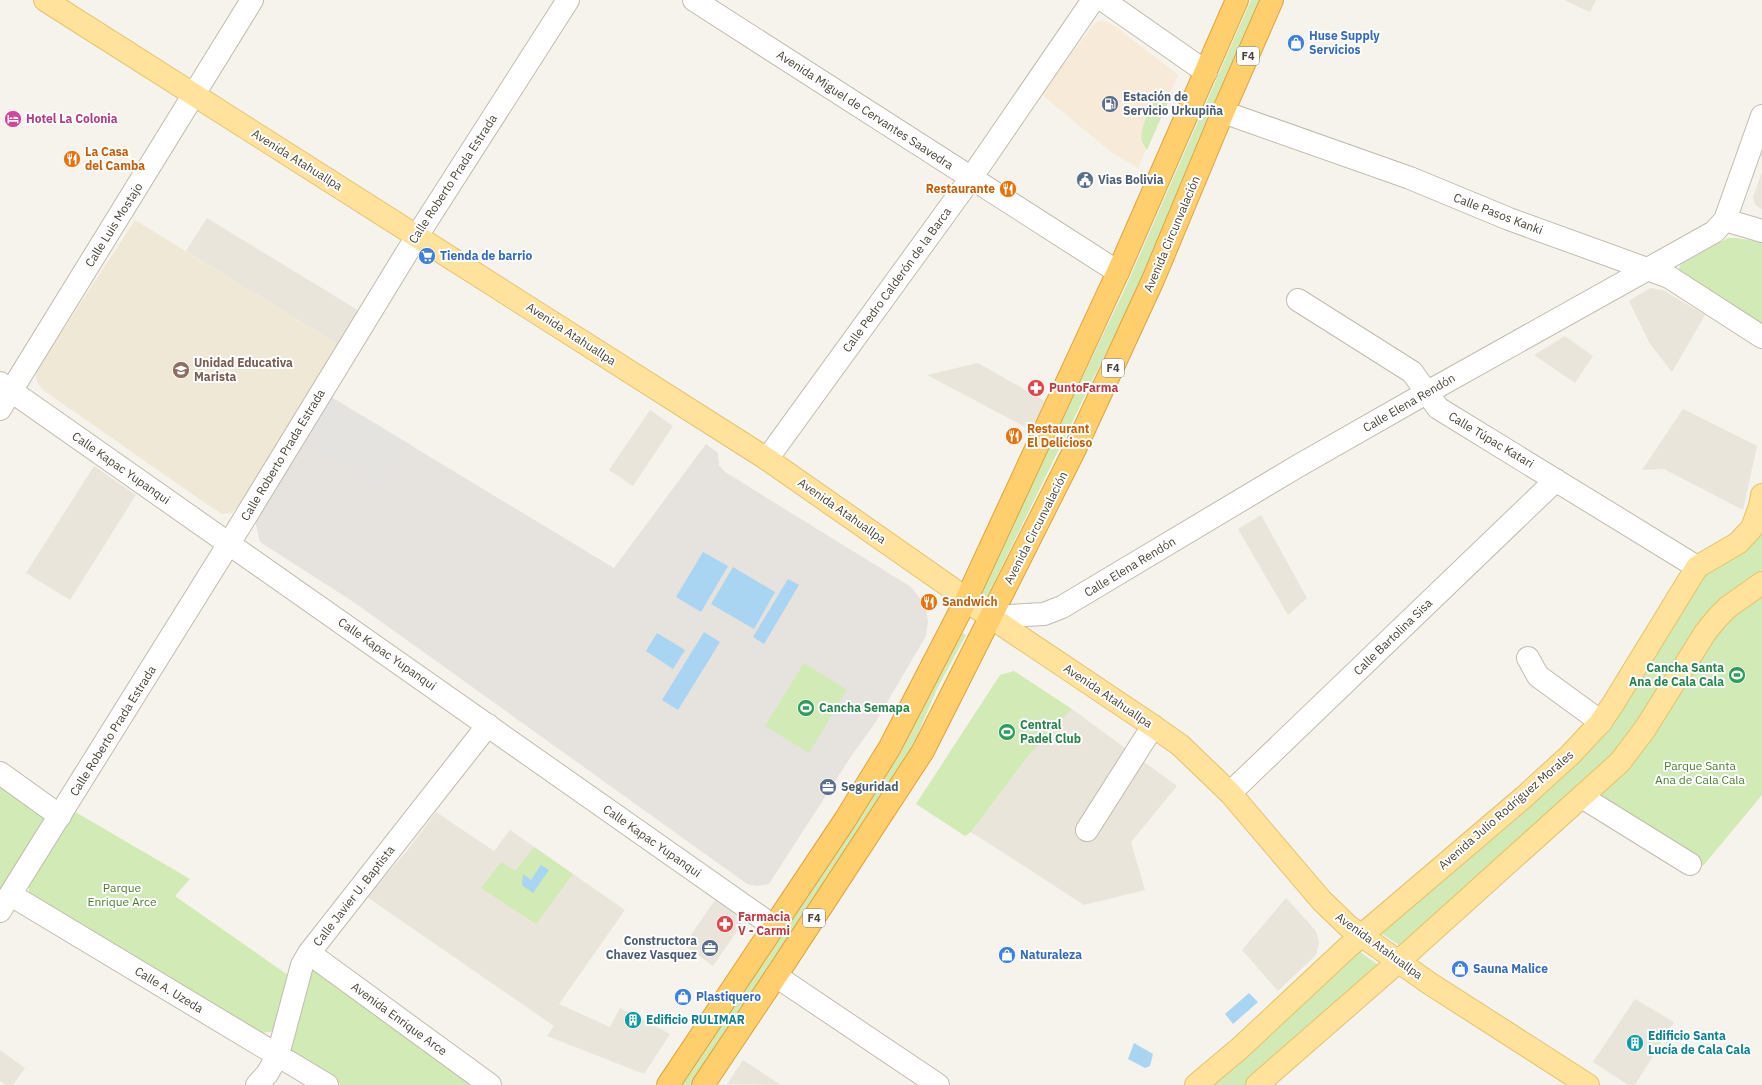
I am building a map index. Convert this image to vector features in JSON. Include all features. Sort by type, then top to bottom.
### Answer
[{"type":"highway","name":"F4","points":[[668,1085],[845,820],[890,747],[966,600],[1118,272],[1237,0]]},
{"type":"highway","name":"Avenida Circunvalación","points":[[703,1085],[923,751],[1076,449],[1144,301],[1223,112],[1272,0]]},
{"type":"main road","name":"Avenida Atahuallpa","points":[[46,0],[767,459],[950,587],[990,617],[1153,726],[1180,745],[1230,794],[1322,901],[1348,926],[1398,962],[1588,1085]]},
{"type":"main road","name":"Avenida Julio Rodríguez Morales","points":[[1196,1085],[1240,1048],[1361,936],[1524,797],[1570,755],[1601,722],[1697,567],[1738,543],[1752,528],[1762,496]]},
{"type":"main road","points":[[1257,1085],[1398,962],[1620,762],[1630,750],[1705,633],[1728,607],[1762,582]]},
{"type":"street","name":"Calle Luis Mostajo","points":[[4,394],[194,95],[252,0]]},
{"type":"street","name":"Calle Roberto Prada Estrada","points":[[5,903],[229,543],[417,236],[568,0]]},
{"type":"street","name":"Avenida Miguel de Cervantes Saavedra","points":[[694,0],[1118,272]]},
{"type":"street","name":"Calle Pedro Calderón de la Barca","points":[[767,459],[971,178],[1093,0]]},
{"type":"street","points":[[1103,0],[1206,72]]},
{"type":"street","name":"Calle Pasos Kanki","points":[[1223,112],[1410,178],[1509,219],[1670,277],[1762,337]]},
{"type":"street","name":"Calle Elena Rendón","points":[[990,617],[1044,614],[1062,607],[1298,466],[1426,392],[1714,232],[1726,220],[1762,116]]},
{"type":"street","points":[[1726,220],[1762,231]]},
{"type":"street","name":"Calle Túpac Katari","points":[[1298,300],[1412,372],[1438,408],[1697,567]]},
{"type":"street","name":"Calle Kapac Yupanqui","points":[[4,394],[229,543],[773,926]]},
{"type":"street","name":"Calle Bartolina Sisa","points":[[1230,794],[1556,480]]},
{"type":"street","points":[[1528,658],[1538,676],[1601,722]]},
{"type":"street","name":"Calle Javier U. Baptista","points":[[257,1085],[267,1074],[278,1055],[302,965],[308,953],[488,725]]},
{"type":"street","points":[[1087,830],[1153,726]]},
{"type":"street","points":[[0,773],[60,816]]},
{"type":"street","points":[[1582,797],[1690,864]]},
{"type":"street","name":"Calle A. Uzeda","points":[[5,903],[278,1055],[327,1085]]},
{"type":"street","name":"Avenida Enrique Arce","points":[[308,953],[490,1085]]},
{"type":"street","points":[[776,976],[938,1085]]},
{"type":"shaded area","points":[[1564,0],[1596,0],[1590,12]]},
{"type":"shaded area","name":"Estación de Servicio Urkupiña","points":[[1099,21],[1105,21],[1112,24],[1178,75],[1138,168],[1111,152],[1041,94],[1094,24]]},
{"type":"shaded area","points":[[1762,172],[1762,209],[1755,205],[1753,197]]},
{"type":"shaded area","points":[[207,218],[361,312],[340,346],[186,251]]},
{"type":"shaded area","name":"Unidad Educativa Marista","points":[[135,220],[340,346],[237,508],[232,513],[222,514],[205,503],[43,390],[37,382],[36,373],[39,367]]},
{"type":"shaded area","points":[[1650,288],[1663,290],[1705,315],[1672,372],[1650,344],[1629,301]]},
{"type":"shaded area","points":[[1565,336],[1593,356],[1575,383],[1534,355]]},
{"type":"shaded area","points":[[978,363],[1045,401],[1031,430],[927,375]]},
{"type":"shaded area","points":[[331,397],[614,568],[706,444],[718,453],[719,465],[725,472],[911,587],[919,597],[926,610],[928,621],[926,636],[875,723],[852,755],[769,884],[757,886],[747,884],[355,603],[260,542],[255,521]]},
{"type":"shaded area","points":[[331,397],[411,445],[384,492],[304,442]]},
{"type":"shaded area","points":[[1683,409],[1757,446],[1743,510],[1664,469],[1642,470]]},
{"type":"shaded area","points":[[650,410],[673,426],[633,486],[609,470]]},
{"type":"shaded area","points":[[94,466],[136,495],[70,600],[26,573]]},
{"type":"shaded area","points":[[1261,515],[1307,598],[1288,615],[1238,529]]},
{"type":"shaded area","points":[[1072,709],[1177,786],[1131,842],[1145,890],[1084,905],[971,832],[1029,755]]},
{"type":"shaded area","points":[[436,812],[494,851],[510,830],[625,910],[559,1004],[610,1027],[620,1008],[670,1034],[644,1074],[547,1036],[554,1026],[367,897],[406,852]]},
{"type":"shaded area","points":[[717,897],[739,913],[742,924],[713,966],[684,945]]},
{"type":"shaded area","points":[[1286,898],[1316,931],[1319,942],[1316,955],[1278,991],[1242,950]]},
{"type":"shaded area","name":"Edificio Santa Lucía de Cala Cala","points":[[1635,999],[1674,1022],[1635,1085],[1628,1085],[1593,1062]]},
{"type":"shaded area","points":[[0,1050],[25,1068],[13,1085],[6,1085],[0,1081]]},
{"type":"shaded area","points":[[743,1060],[781,1085],[727,1084]]},
{"type":"green space","points":[[1251,0],[1263,0],[1134,295],[987,597],[979,593],[1124,291]]},
{"type":"green space","points":[[1162,93],[1172,93],[1147,150],[1142,141],[1142,129],[1150,108]]},
{"type":"green space","points":[[1728,238],[1762,242],[1762,327],[1680,274],[1679,269],[1681,264]]},
{"type":"green space","points":[[1762,524],[1762,570],[1724,600],[1632,739],[1403,948],[1381,933],[1546,787],[1703,575]]},
{"type":"green space","name":"Parque Santa Ana de Cala Cala","points":[[1762,593],[1762,795],[1703,866],[1594,798],[1714,634],[1734,613]]},
{"type":"green space","points":[[961,632],[966,635],[937,689],[911,750],[690,1085],[679,1085],[757,965],[901,752],[937,677]]},
{"type":"green space","name":"Cancha Semapa","points":[[804,663],[847,690],[809,753],[765,726]]},
{"type":"green space","name":"Central Padel Club","points":[[1014,671],[1072,709],[1029,755],[971,832],[965,836],[916,804],[1000,675]]},
{"type":"green space","points":[[0,779],[43,816],[43,821],[0,893]]},
{"type":"green space","name":"Parque Enrique Arce","points":[[72,810],[190,879],[175,896],[292,978],[277,1029],[270,1032],[257,1033],[36,900],[29,892],[29,882]]},
{"type":"green space","points":[[534,847],[573,874],[536,924],[481,888],[501,862],[515,871]]},
{"type":"green space","points":[[1359,951],[1381,967],[1247,1085],[1208,1085]]},
{"type":"green space","points":[[314,967],[481,1085],[341,1085],[292,1055],[289,1048],[306,973]]},
{"type":"water","points":[[703,552],[728,566],[701,612],[676,597]]},
{"type":"water","points":[[733,567],[775,592],[754,629],[711,604]]},
{"type":"water","points":[[788,579],[799,585],[764,644],[753,637]]},
{"type":"water","points":[[704,632],[720,642],[678,710],[662,700]]},
{"type":"water","points":[[657,633],[685,650],[673,669],[646,651]]},
{"type":"water","points":[[541,865],[549,870],[533,893],[522,885],[523,874],[531,880]]},
{"type":"water","points":[[1249,993],[1258,1002],[1233,1024],[1225,1014]]},
{"type":"water","points":[[1134,1043],[1153,1054],[1150,1066],[1145,1068],[1128,1059]]},
{"type":"place","name":"Huse Supply Servicios","points":[[1296,43]]},
{"type":"place","name":"Estación de Servicio Urkupiña","points":[[1110,104]]},
{"type":"place","name":"Hotel La Colonia","points":[[13,119]]},
{"type":"place","name":"La Casa del Camba","points":[[72,159]]},
{"type":"place","name":"Vias Bolivia","points":[[1085,180]]},
{"type":"place","name":"Restaurante","points":[[1008,189]]},
{"type":"place","name":"Tienda de barrio","points":[[427,256]]},
{"type":"place","name":"Unidad Educativa Marista","points":[[181,370]]},
{"type":"place","name":"PuntoFarma","points":[[1036,388]]},
{"type":"place","name":"Restaurant El Delicioso","points":[[1014,436]]},
{"type":"place","name":"Sandwich","points":[[929,602]]},
{"type":"place","name":"Cancha Santa Ana de Cala Cala","points":[[1737,675]]},
{"type":"place","name":"Cancha Semapa","points":[[806,708]]},
{"type":"place","name":"Central Padel Club","points":[[1007,732]]},
{"type":"place","name":"Seguridad","points":[[828,787]]},
{"type":"place","name":"Farmacia V - Carmi","points":[[725,924]]},
{"type":"place","name":"Constructora Chavez Vasquez","points":[[710,948]]},
{"type":"place","name":"Naturaleza","points":[[1007,955]]},
{"type":"place","name":"Sauna Malice","points":[[1460,969]]},
{"type":"place","name":"Plastiquero","points":[[683,997]]},
{"type":"place","name":"Edificio RULIMAR","points":[[633,1020]]},
{"type":"place","name":"Edificio Santa Lucía de Cala Cala","points":[[1635,1043]]}]
